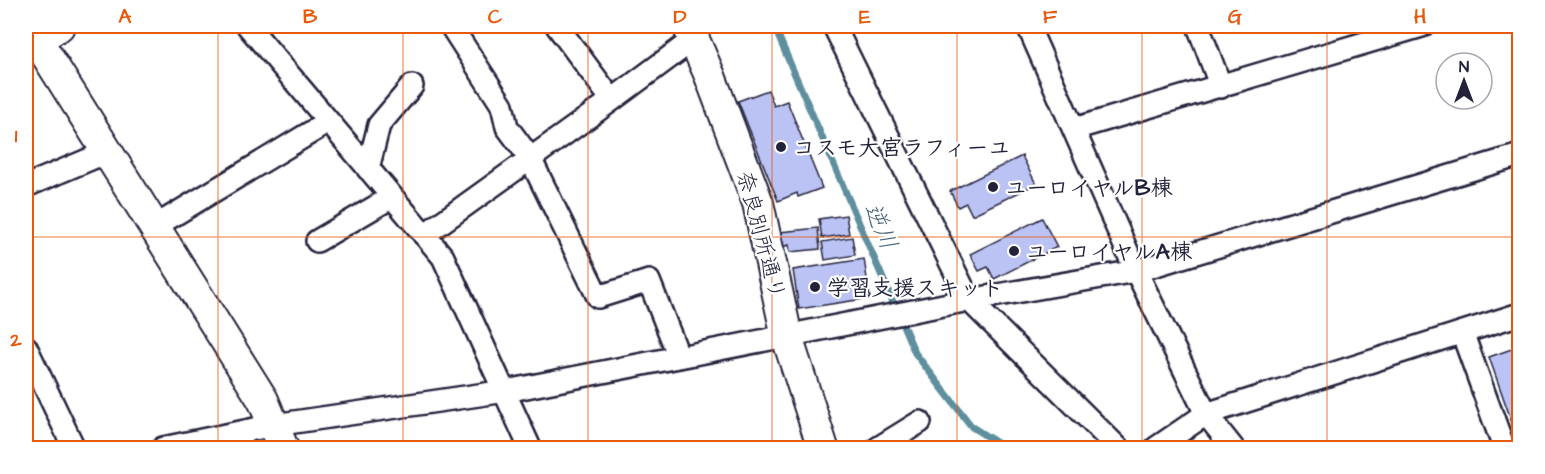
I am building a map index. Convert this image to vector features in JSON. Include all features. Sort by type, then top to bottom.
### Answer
[{"type":"street","points":[[248,26],[443,257],[530,448]]},
{"type":"street","points":[[451,26],[502,105],[507,127],[530,158],[598,297],[649,280],[679,357]]},
{"type":"street","points":[[557,26],[612,100]]},
{"type":"street","points":[[834,26],[969,300],[1118,448]]},
{"type":"street","points":[[1028,26],[1136,271],[1206,414],[1233,448]]},
{"type":"street","points":[[1198,26],[1221,87]]},
{"type":"street","points":[[1074,129],[1422,26]]},
{"type":"street","points":[[424,235],[612,100],[691,32]]},
{"type":"street","name":"奈良別所通り","points":[[691,32],[758,203],[787,337],[823,448]]},
{"type":"street","points":[[46,33],[107,152],[263,400],[279,437]]},
{"type":"street","points":[[368,169],[379,125],[412,86]]},
{"type":"street","points":[[153,227],[328,122]]},
{"type":"street","points":[[26,186],[107,152]]},
{"type":"street","points":[[164,448],[279,437],[969,300],[1136,271],[1520,155]]},
{"type":"street","points":[[317,241],[392,198]]},
{"type":"street","points":[[1156,448],[1206,414],[1520,314]]},
{"type":"street","points":[[1462,332],[1504,448]]},
{"type":"street","points":[[26,347],[32,377],[74,448]]},
{"type":"street","points":[[878,448],[920,422]]},
{"type":"building","name":"コスモ大宮ラフィーユ","points":[[768,90],[774,106],[787,101],[822,188],[798,197],[797,193],[778,201],[738,101]]},
{"type":"building","name":"ユーロイヤルB棟","points":[[1022,156],[1036,184],[972,215],[966,203],[958,207],[950,191]]},
{"type":"building","points":[[846,215],[849,234],[822,238],[819,219]]},
{"type":"building","name":"ユーロイヤルA棟","points":[[1042,218],[1057,247],[994,279],[988,267],[979,271],[970,254]]},
{"type":"building","points":[[818,228],[820,249],[790,252],[789,245],[782,247],[780,232]]},
{"type":"building","points":[[852,237],[855,255],[825,260],[822,242]]},
{"type":"building","points":[[864,259],[870,298],[799,309],[793,270]]},
{"type":"building","points":[[1520,346],[1520,429],[1515,431],[1489,357]]},
{"type":"waterway","name":"逆川","points":[[774,26],[915,353],[972,427],[1005,448]]},
{"type":"place","name":"コスモ大宮ラフィーユ","points":[[781,147]]},
{"type":"place","name":"ユーロイヤルB棟","points":[[993,187]]},
{"type":"place","name":"ユーロイヤルA棟","points":[[1014,251]]},
{"type":"place","name":"学習支援スキット","points":[[815,287]]}]
